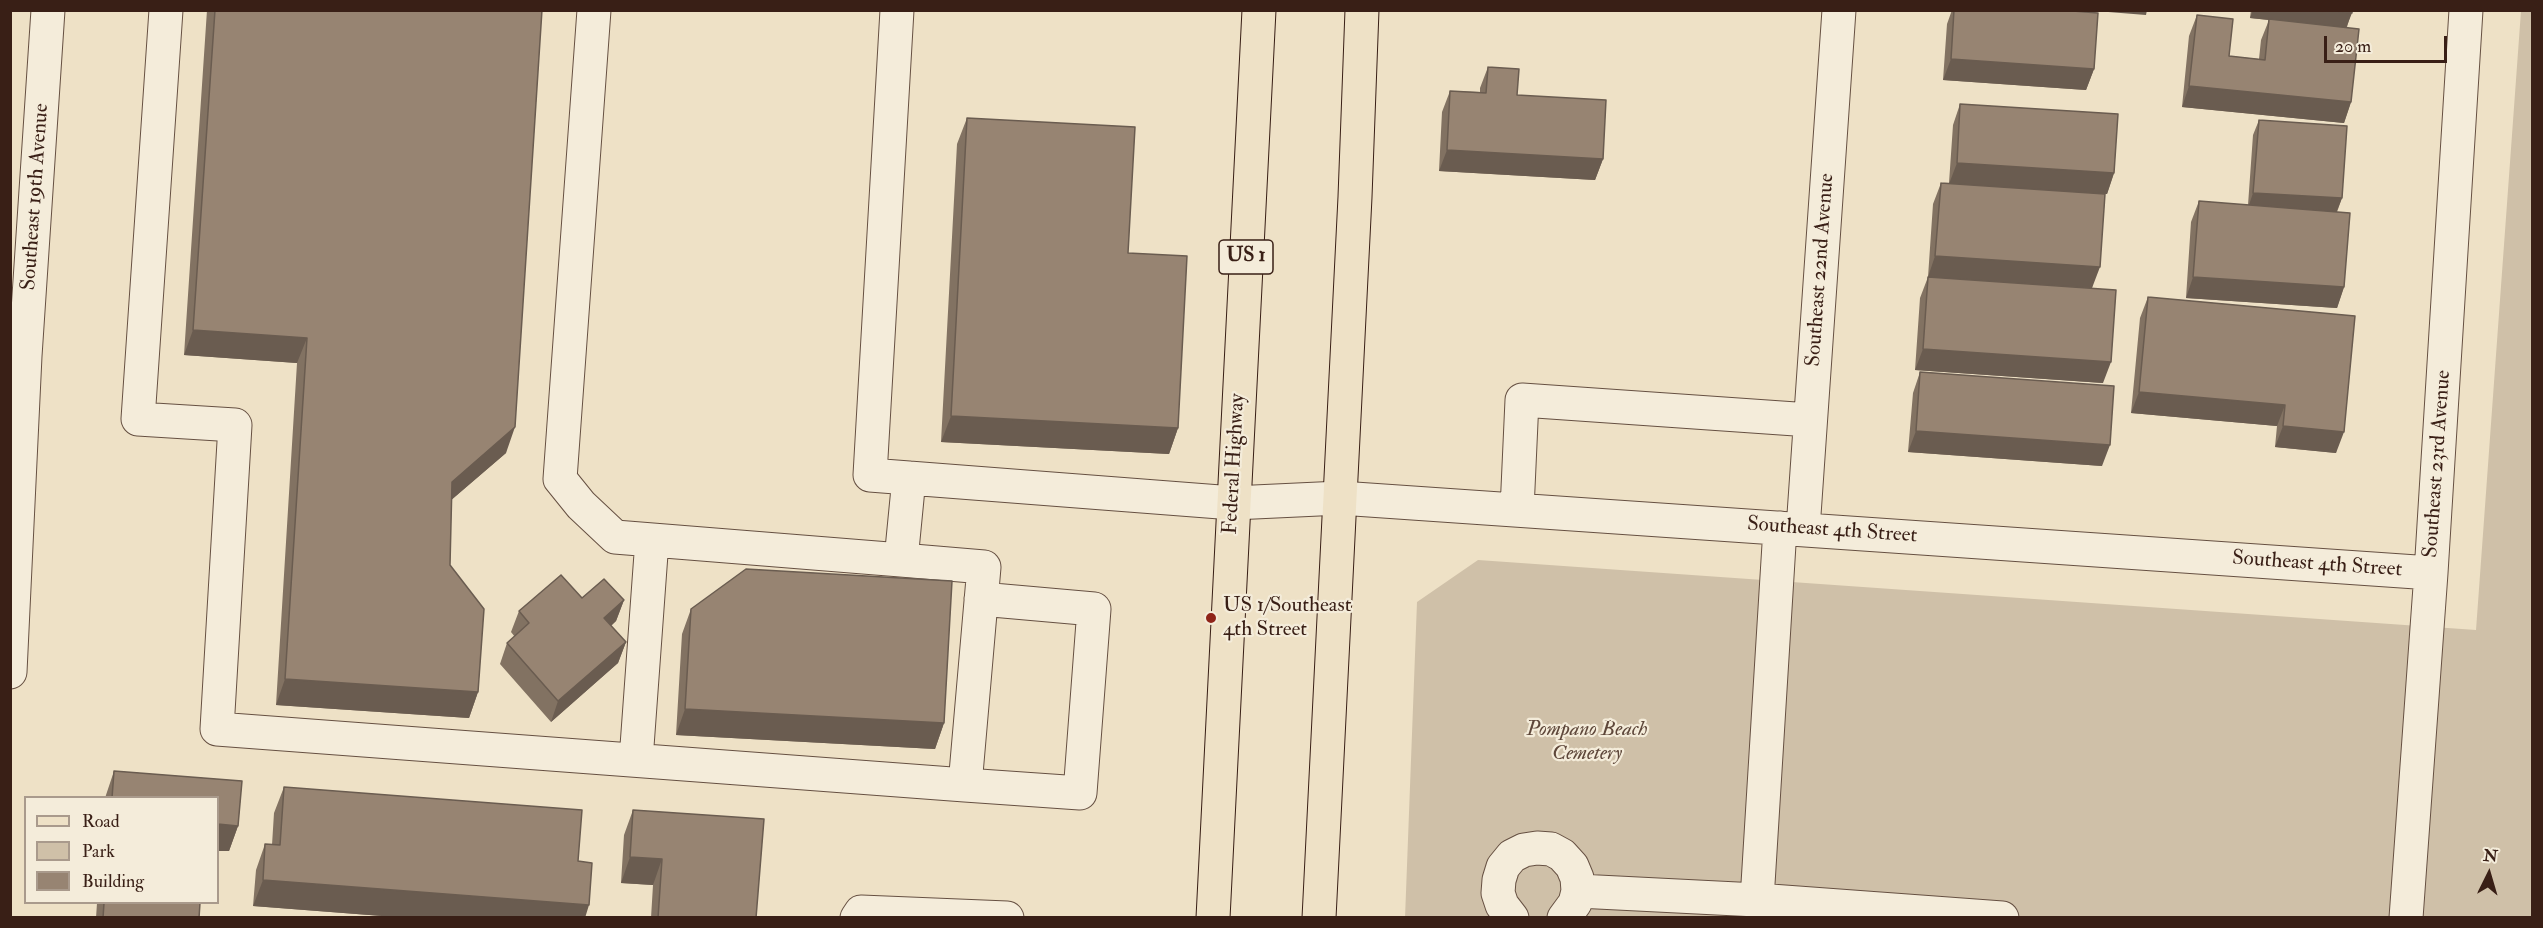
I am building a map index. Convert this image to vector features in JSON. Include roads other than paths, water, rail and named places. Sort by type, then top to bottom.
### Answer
[{"type":"main road","name":"Federal Highway","points":[[1214,918],[1259,10]]},
{"type":"main road","points":[[1319,918],[1362,10]]},
{"type":"street","name":"Southeast 19th Avenue","points":[[10,672],[18,355],[48,10]]},
{"type":"street","points":[[166,10],[138,418],[235,425],[217,729],[1080,793],[1094,609],[981,599]]},
{"type":"street","points":[[594,10],[560,479],[581,505],[615,537],[984,567],[966,785]]},
{"type":"street","name":"Southeast 4th Street","points":[[897,10],[870,475],[1233,503],[1340,498],[2431,573]]},
{"type":"street","name":"Southeast 22nd Avenue","points":[[1757,900],[1791,529],[1810,420],[1839,10]]},
{"type":"street","name":"Southeast 23rd Avenue","points":[[2406,918],[2431,573],[2466,10]]},
{"type":"street","points":[[1517,510],[1522,400],[1810,420]]},
{"type":"street","points":[[901,560],[909,478]]},
{"type":"street","points":[[636,760],[652,540]]},
{"type":"street","points":[[1512,918],[1502,905],[1498,893],[1498,880],[1503,867],[1512,856],[1524,850],[1551,849],[1562,855],[1572,866],[1571,904],[1757,900],[2002,918]]},
{"type":"street","points":[[857,918],[861,912],[1007,918]]},
{"type":"place","name":"US 1/Southeast 4th Street","points":[[1211,618]]},
{"type":"park label","name":"Pompano Beach Cemetery","points":[[1587,742]]}]
